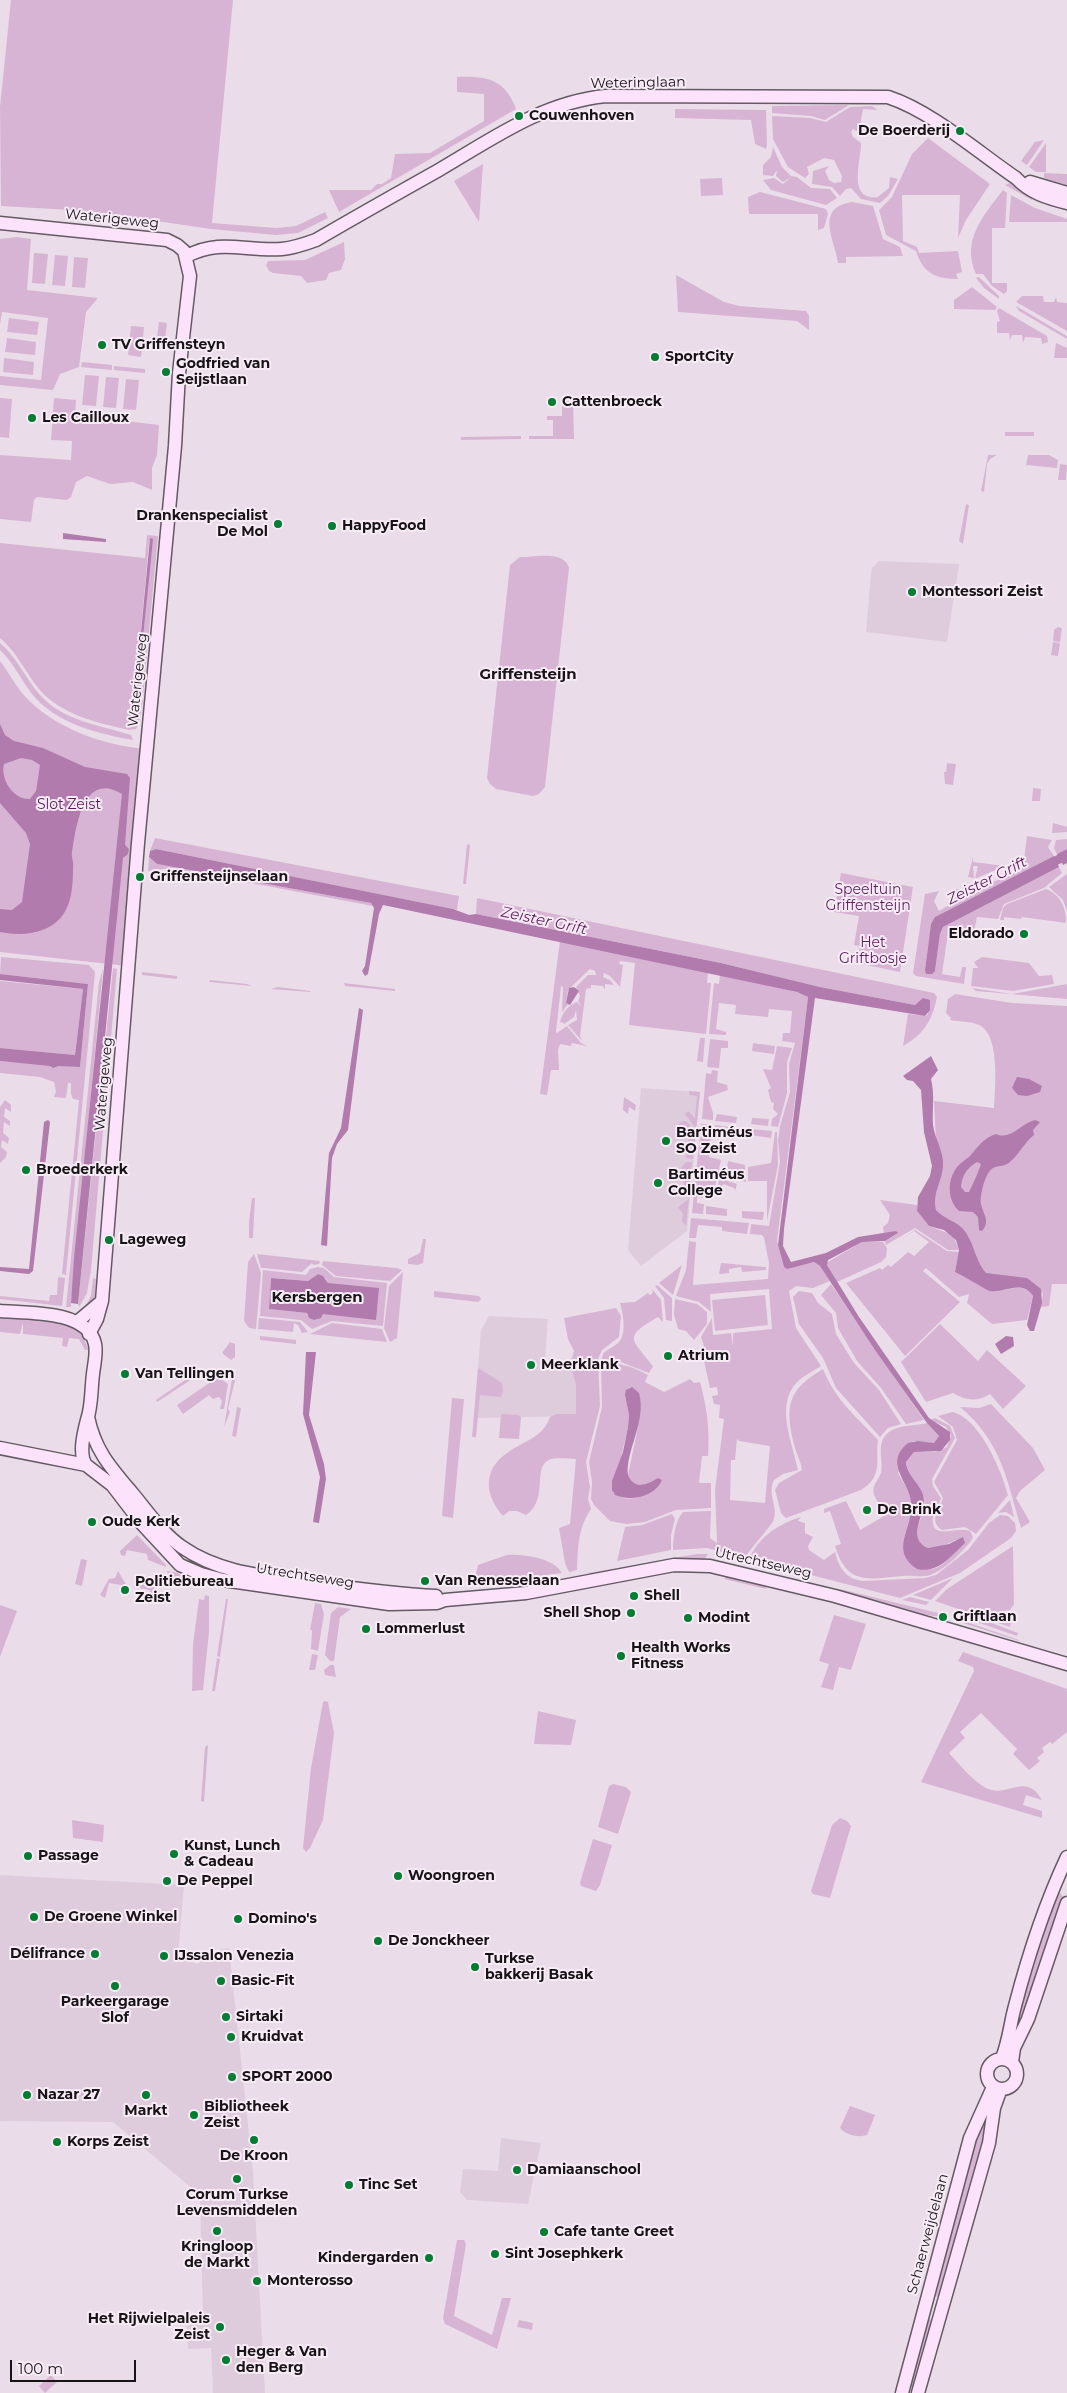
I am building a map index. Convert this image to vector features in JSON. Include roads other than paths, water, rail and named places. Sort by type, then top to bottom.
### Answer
[{"type":"street","name":"Weteringlaan","points":[[186,256],[201,248],[216,246],[280,250],[316,240],[516,125],[554,106],[580,98],[606,96],[888,96],[907,103],[1016,178],[1025,188],[1047,198],[1067,203]]},
{"type":"street","name":"Weteringlaan","points":[[1016,178],[1067,193]]},
{"type":"street","name":"Waterigeweg","points":[[0,223],[167,240],[177,245],[186,256],[190,276],[179,373],[176,446],[138,843],[102,1301],[90,1334]]},
{"type":"street","points":[[77,1322],[102,1301]]},
{"type":"street","points":[[0,1311],[66,1318],[77,1322],[90,1334],[95,1344],[95,1352],[88,1417],[84,1433],[83,1460],[86,1465]]},
{"type":"street","name":"Utrechtseweg","points":[[88,1417],[98,1449],[110,1467],[163,1530],[187,1550],[226,1569],[391,1594],[438,1596],[445,1600]]},
{"type":"street","points":[[0,1448],[86,1465]]},
{"type":"street","name":"Utrechtseweg","points":[[86,1465],[112,1485],[169,1555],[189,1570],[223,1580],[389,1604],[437,1603],[445,1600],[526,1593],[674,1565],[710,1566],[745,1572],[835,1596],[1067,1664]]},
{"type":"street","points":[[1007,2060],[993,2061],[987,2068],[987,2079],[996,2088],[1006,2089],[1015,2081],[1017,2071],[1007,2060],[1007,2046],[1014,2009],[1055,1882],[1067,1857]]},
{"type":"street","points":[[1007,2060],[1028,2019],[1067,1903]]},
{"type":"street","points":[[918,2393],[989,2143],[996,2088]]},
{"type":"street","name":"Schaerweijdelaan","points":[[902,2393],[970,2138],[996,2088]]},
{"type":"waterway","name":"Zeister Grift","points":[[1046,866],[1067,855]]},
{"type":"place","name":"Couwenhoven","points":[[519,116]]},
{"type":"place","name":"De Boerderij","points":[[960,131]]},
{"type":"place","name":"TV Griffensteyn","points":[[102,345]]},
{"type":"place","name":"SportCity","points":[[655,357]]},
{"type":"place","name":"Godfried van Seijstlaan","points":[[166,372]]},
{"type":"place","name":"Cattenbroeck","points":[[552,402]]},
{"type":"place","name":"Les Cailloux","points":[[32,418]]},
{"type":"place","name":"Drankenspecialist De Mol","points":[[278,524]]},
{"type":"place","name":"HappyFood","points":[[332,526]]},
{"type":"place","name":"Montessori Zeist","points":[[912,592]]},
{"type":"place","name":"Griffensteijnselaan","points":[[140,877]]},
{"type":"place","name":"Eldorado","points":[[1024,934]]},
{"type":"place","name":"Bartiméus SO Zeist","points":[[666,1141]]},
{"type":"place","name":"Broederkerk","points":[[26,1170]]},
{"type":"place","name":"Bartiméus College","points":[[658,1183]]},
{"type":"place","name":"Lageweg","points":[[109,1240]]},
{"type":"place","name":"Atrium","points":[[668,1356]]},
{"type":"place","name":"Meerklank","points":[[531,1365]]},
{"type":"place","name":"Van Tellingen","points":[[125,1374]]},
{"type":"place","name":"De Brink","points":[[867,1510]]},
{"type":"place","name":"Oude Kerk","points":[[92,1522]]},
{"type":"place","name":"Van Renesselaan","points":[[425,1581]]},
{"type":"place","name":"Politiebureau Zeist","points":[[125,1590]]},
{"type":"place","name":"Shell","points":[[634,1596]]},
{"type":"place","name":"Shell Shop","points":[[631,1613]]},
{"type":"place","name":"Griftlaan","points":[[943,1617]]},
{"type":"place","name":"Modint","points":[[688,1618]]},
{"type":"place","name":"Lommerlust","points":[[366,1629]]},
{"type":"place","name":"Health Works Fitness","points":[[621,1656]]},
{"type":"place","name":"Kunst, Lunch & Cadeau","points":[[174,1854]]},
{"type":"place","name":"Passage","points":[[28,1856]]},
{"type":"place","name":"Woongroen","points":[[398,1876]]},
{"type":"place","name":"De Peppel","points":[[167,1881]]},
{"type":"place","name":"De Groene Winkel","points":[[34,1917]]},
{"type":"place","name":"Domino's","points":[[238,1919]]},
{"type":"place","name":"De Jonckheer","points":[[378,1941]]},
{"type":"place","name":"Délifrance","points":[[95,1954]]},
{"type":"place","name":"IJssalon Venezia","points":[[164,1956]]},
{"type":"place","name":"Turkse bakkerij Basak","points":[[475,1967]]},
{"type":"place","name":"Basic-Fit","points":[[221,1981]]},
{"type":"place","name":"Parkeergarage Slof","points":[[115,1986]]},
{"type":"place","name":"Sirtaki","points":[[226,2017]]},
{"type":"place","name":"Kruidvat","points":[[231,2037]]},
{"type":"place","name":"SPORT 2000","points":[[232,2077]]},
{"type":"place","name":"Nazar 27","points":[[27,2095]]},
{"type":"place","name":"Markt","points":[[146,2095]]},
{"type":"place","name":"Bibliotheek Zeist","points":[[194,2115]]},
{"type":"place","name":"De Kroon","points":[[254,2140]]},
{"type":"place","name":"Korps Zeist","points":[[57,2142]]},
{"type":"place","name":"Damiaanschool","points":[[517,2170]]},
{"type":"place","name":"Corum Turkse Levensmiddelen","points":[[237,2179]]},
{"type":"place","name":"Tinc Set","points":[[349,2185]]},
{"type":"place","name":"Kringloop de Markt","points":[[217,2231]]},
{"type":"place","name":"Cafe tante Greet","points":[[544,2232]]},
{"type":"place","name":"Sint Josephkerk","points":[[495,2254]]},
{"type":"place","name":"Kindergarden","points":[[429,2258]]},
{"type":"place","name":"Monterosso","points":[[257,2281]]},
{"type":"place","name":"Het Rijwielpaleis Zeist","points":[[220,2327]]},
{"type":"place","name":"Heger & Van den Berg","points":[[226,2360]]},
{"type":"district","name":"Griffensteijn","points":[[528,675]]},
{"type":"district","name":"Kersbergen","points":[[317,1298]]},
{"type":"park label","name":"Slot Zeist","points":[[69,805]]},
{"type":"park label","name":"Speeltuin Griffensteijn","points":[[868,898]]},
{"type":"park label","name":"Het Griftbosje","points":[[873,952]]}]
